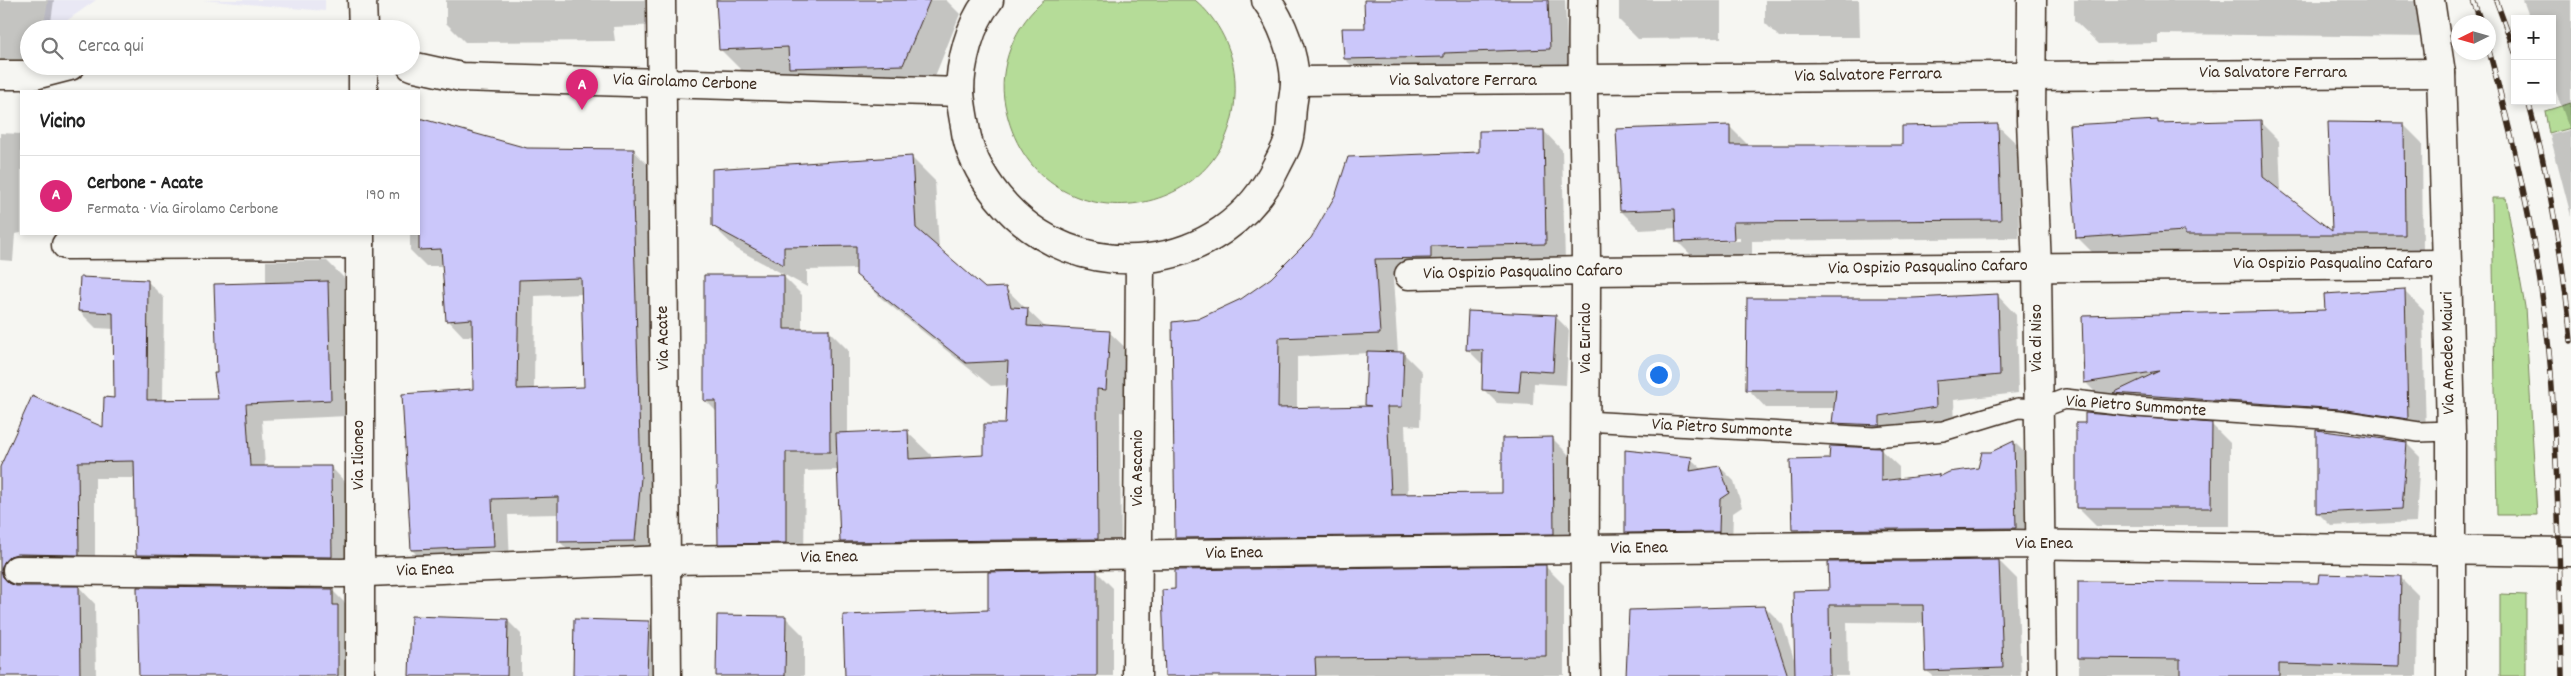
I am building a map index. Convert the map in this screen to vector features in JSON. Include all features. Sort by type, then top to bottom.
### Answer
[{"type":"street","points":[[362,0],[363,20]]},
{"type":"street","name":"Via Acate","points":[[661,0],[667,676]]},
{"type":"street","points":[[989,0],[983,7],[966,48],[960,92],[966,138],[984,180],[1013,216],[1051,242],[1094,257],[1140,261],[1189,250],[1233,224],[1267,187],[1288,141],[1295,81],[1290,49],[1273,9],[1266,0]]},
{"type":"street","name":"Via Eurialo","points":[[1583,0],[1581,80],[1586,271],[1584,549],[1586,676]]},
{"type":"street","name":"Via di Niso","points":[[2032,0],[2042,676]]},
{"type":"street","name":"Via Amedeo Maiuri","points":[[2430,0],[2441,73],[2447,264],[2451,431],[2451,676]]},
{"type":"street","name":"Via Girolamo Cerbone","points":[[420,68],[461,77],[960,92]]},
{"type":"street","name":"Via Salvatore Ferrara","points":[[1295,81],[2441,73]]},
{"type":"street","points":[[0,75],[35,75]]},
{"type":"street","points":[[363,75],[363,90]]},
{"type":"street","points":[[66,246],[360,239]]},
{"type":"street","name":"Via Ilioneo","points":[[360,239],[360,676]]},
{"type":"street","name":"Via Ascanio","points":[[1137,676],[1140,261]]},
{"type":"street","name":"Via Ospizio Pasqualino Cafaro","points":[[1408,275],[1586,271],[2447,264]]},
{"type":"street","name":"Via Enea","points":[[17,570],[359,572],[666,560],[2040,544],[2571,552]]},
{"type":"lane","name":"Via Pietro Summonte","points":[[1585,421],[1874,436],[1943,432],[2018,408],[2038,409],[2065,399],[2144,408],[2339,420],[2419,432],[2451,431]]},
{"type":"shaded area","points":[[48,0],[96,0],[68,20],[45,20]]},
{"type":"shaded area","points":[[203,0],[325,0],[325,11]]},
{"type":"green space","points":[[1045,0],[1195,0],[1204,8],[1224,37],[1232,59],[1235,82],[1228,131],[1206,168],[1173,192],[1133,204],[1092,201],[1054,185],[1023,153],[1005,105],[1003,91],[1006,62],[1017,34],[1025,21]]},
{"type":"green space","points":[[2571,103],[2571,128],[2549,134],[2545,111]]},
{"type":"green space","points":[[2492,198],[2506,198],[2525,307],[2537,515],[2497,515]]},
{"type":"green space","points":[[2500,594],[2526,595],[2526,676],[2500,676]]},
{"type":"building","points":[[716,0],[930,0],[903,65],[789,68],[788,47],[719,50]]},
{"type":"building","points":[[1364,0],[1548,0],[1550,49],[1444,53],[1444,57],[1344,59],[1342,28],[1365,28]]},
{"type":"building","points":[[420,118],[527,148],[634,149],[633,197],[641,478],[635,541],[558,542],[558,497],[492,499],[494,547],[411,550],[402,394],[473,389],[472,319],[446,321],[441,249],[419,250]],"holes":[[[581,278],[584,387],[517,389],[519,280]]]},
{"type":"building","points":[[2158,120],[2158,123],[2261,120],[2263,177],[2332,231],[2328,122],[2404,123],[2405,235],[2185,235],[2185,231],[2076,238],[2069,125]]},
{"type":"building","points":[[1998,124],[2001,220],[1733,222],[1734,240],[1676,242],[1675,209],[1620,211],[1616,129],[1730,125],[1730,145],[1902,145],[1902,126]]},
{"type":"building","points":[[1544,130],[1546,244],[1431,246],[1431,258],[1375,259],[1380,334],[1279,338],[1278,408],[1371,406],[1365,405],[1367,351],[1404,352],[1402,407],[1387,407],[1391,494],[1502,493],[1502,438],[1553,437],[1554,534],[1175,538],[1172,322],[1198,319],[1241,299],[1271,278],[1311,238],[1336,194],[1348,157],[1479,152],[1479,131]]},
{"type":"building","points":[[912,156],[916,228],[985,288],[1006,287],[1011,307],[1028,308],[1027,326],[1110,331],[1106,390],[1097,389],[1098,539],[840,542],[836,433],[908,430],[909,459],[984,455],[984,424],[1005,424],[1008,361],[966,363],[856,275],[856,246],[784,247],[784,265],[712,226],[712,169]]},
{"type":"building","points":[[704,275],[784,275],[784,329],[829,329],[830,452],[786,452],[786,543],[718,544],[716,401],[704,401]]},
{"type":"building","points":[[80,277],[148,280],[147,400],[218,399],[214,373],[217,373],[214,284],[328,281],[331,400],[246,404],[250,466],[331,466],[332,557],[136,555],[134,461],[78,462],[79,555],[17,554],[10,556],[4,562],[1,570],[3,577],[9,583],[16,586],[79,586],[80,676],[0,676],[0,467],[32,396],[103,427],[104,397],[114,398],[113,313],[78,311]]},
{"type":"building","points":[[2405,289],[2408,419],[2340,409],[2113,393],[2159,371],[2084,383],[2082,316],[2325,310],[2324,294]]},
{"type":"building","points":[[1998,294],[2000,375],[1935,381],[1936,407],[1880,416],[1880,425],[1832,423],[1836,390],[1746,390],[1747,298],[1913,298]]},
{"type":"building","points":[[1468,311],[1556,315],[1553,372],[1521,370],[1519,392],[1482,390],[1483,350],[1466,350]]},
{"type":"building","points":[[2085,413],[2212,423],[2211,508],[2076,508],[2076,423],[2085,423]]},
{"type":"building","points":[[2316,430],[2407,442],[2402,509],[2316,513]]},
{"type":"building","points":[[2014,441],[2016,528],[1792,530],[1790,460],[1829,459],[1830,446],[1881,448],[1881,481],[1939,474],[1939,477],[1949,472],[1978,468],[1982,452],[1991,452]]},
{"type":"building","points":[[1625,450],[1692,457],[1690,471],[1720,466],[1729,493],[1720,499],[1719,532],[1625,533]]},
{"type":"building","points":[[1999,560],[2003,668],[1925,671],[1923,605],[1829,605],[1830,676],[1795,676],[1793,591],[1829,590],[1828,562]]},
{"type":"building","points":[[1546,565],[1546,656],[1315,658],[1316,676],[1165,676],[1162,590],[1175,589],[1175,570]]},
{"type":"building","points":[[1097,570],[1097,676],[845,676],[843,615],[988,610],[988,572]]},
{"type":"building","points":[[2319,574],[2401,576],[2399,667],[2279,664],[2279,676],[2180,676],[2180,659],[2078,658],[2078,581],[2318,583]]},
{"type":"building","points":[[137,587],[333,589],[333,605],[338,605],[338,676],[139,676]]},
{"type":"building","points":[[1765,606],[1788,676],[1626,676],[1629,610]]},
{"type":"building","points":[[717,615],[786,616],[785,676],[716,676]]},
{"type":"building","points":[[411,616],[508,619],[507,676],[409,676]]},
{"type":"building","points":[[574,619],[649,621],[647,676],[573,676]]},
{"type":"railway","points":[[2473,0],[2478,15]]},
{"type":"railway","points":[[2496,0],[2511,41]]},
{"type":"railway","points":[[2491,60],[2527,208],[2547,332],[2555,449],[2562,676]]},
{"type":"railway","points":[[2529,105],[2555,220],[2571,341]]},
{"type":"place","name":"Cerbone - Acate","points":[[582,110]]}]
